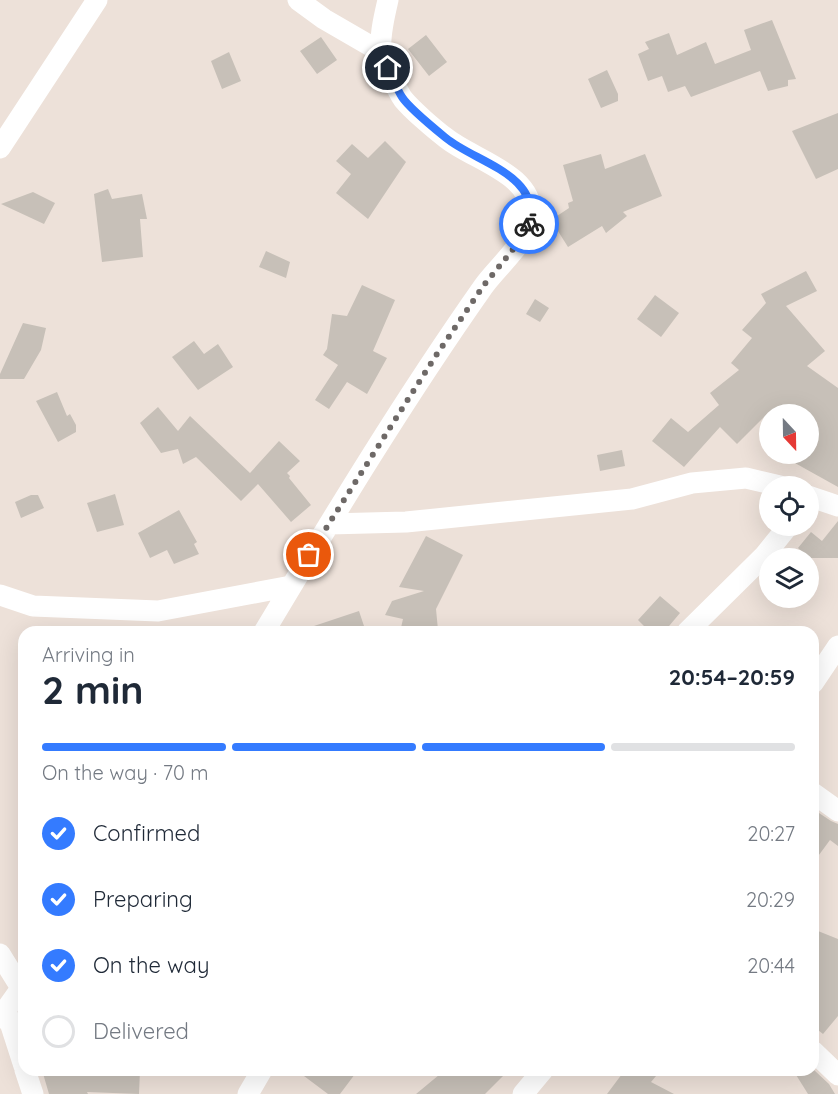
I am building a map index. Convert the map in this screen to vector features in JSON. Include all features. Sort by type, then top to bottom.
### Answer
[{"type":"street","points":[[0,148],[98,0]]},
{"type":"street","points":[[298,0],[324,19],[381,52]]},
{"type":"street","points":[[268,626],[435,357],[484,285],[528,231],[531,217],[530,204],[523,188],[513,178],[448,140],[403,99],[381,52],[384,14],[388,0]]},
{"type":"street","points":[[329,524],[418,521],[632,500],[692,483],[746,478],[759,481]]},
{"type":"street","points":[[819,501],[838,506]]},
{"type":"street","points":[[693,626],[764,556],[780,536]]},
{"type":"street","points":[[0,595],[33,606],[158,611],[291,586]]},
{"type":"street","points":[[819,674],[838,646]]},
{"type":"street","points":[[819,797],[838,811]]},
{"type":"street","points":[[0,954],[18,980]]},
{"type":"street","points":[[18,992],[3,1014],[18,1051]]},
{"type":"street","points":[[819,1057],[838,1075]]},
{"type":"street","points":[[27,1076],[33,1094]]},
{"type":"street","points":[[249,1094],[259,1076]]},
{"type":"street","points":[[523,1094],[538,1076]]},
{"type":"building","points":[[772,20],[796,79],[788,80],[788,86],[768,91],[760,71],[691,97],[685,86],[668,92],[662,76],[648,81],[638,54],[649,49],[645,42],[669,33],[677,55],[706,42],[715,64],[751,50],[744,30]]},
{"type":"building","points":[[426,35],[447,62],[429,76],[408,49]]},
{"type":"building","points":[[321,37],[337,60],[317,74],[300,51]]},
{"type":"building","points":[[229,52],[241,81],[222,89],[211,61]]},
{"type":"building","points":[[607,70],[618,94],[618,101],[601,108],[588,79]]},
{"type":"building","points":[[838,113],[838,169],[816,179],[792,131]]},
{"type":"building","points":[[385,141],[406,162],[368,219],[336,193],[351,174],[336,161],[352,144],[368,158]]},
{"type":"building","points":[[601,154],[605,169],[645,154],[662,196],[623,212],[627,216],[606,233],[602,226],[568,247],[551,220],[569,208],[568,203],[573,201],[563,165]]},
{"type":"building","points":[[108,189],[112,199],[142,194],[147,219],[140,219],[143,257],[102,262],[94,194]]},
{"type":"building","points":[[33,192],[55,203],[44,224],[1,204]]},
{"type":"building","points":[[266,251],[290,262],[286,278],[259,267]]},
{"type":"building","points":[[806,271],[817,291],[786,306],[825,351],[807,366],[838,388],[838,487],[797,464],[819,464],[819,404],[759,404],[759,422],[737,444],[720,427],[684,467],[652,441],[671,418],[688,432],[719,405],[710,393],[739,370],[731,363],[752,338],[742,330],[766,303],[761,294]]},
{"type":"building","points":[[362,285],[395,300],[373,351],[387,358],[367,394],[347,382],[329,409],[315,400],[338,365],[323,355],[327,349],[332,314],[347,316]]},
{"type":"building","points":[[655,295],[679,313],[661,337],[637,319]]},
{"type":"building","points":[[535,299],[549,308],[540,322],[526,314]]},
{"type":"building","points":[[23,323],[46,328],[41,350],[24,379],[0,379],[0,374]]},
{"type":"building","points":[[194,341],[204,354],[218,344],[233,367],[198,390],[172,357]]},
{"type":"building","points":[[57,392],[67,416],[70,414],[76,425],[76,432],[58,442],[36,401]]},
{"type":"building","points":[[158,407],[178,431],[190,416],[250,473],[279,441],[300,461],[287,473],[311,505],[291,522],[258,484],[241,501],[196,457],[183,464],[178,449],[161,453],[140,423]]},
{"type":"building","points":[[622,450],[625,466],[600,471],[597,455]]},
{"type":"building","points":[[115,494],[124,525],[97,532],[87,503]]},
{"type":"building","points":[[31,495],[38,495],[44,508],[21,518],[15,502]]},
{"type":"building","points":[[179,510],[197,542],[194,544],[199,554],[174,564],[167,550],[150,558],[138,533]]},
{"type":"building","points":[[838,521],[838,558],[819,558],[819,548],[798,548],[808,536],[816,536],[822,541]]},
{"type":"building","points":[[426,536],[463,555],[436,609],[438,626],[401,626],[403,619],[385,615],[392,601],[424,591],[399,587]]},
{"type":"building","points":[[660,596],[680,613],[669,626],[644,626],[638,620]]},
{"type":"building","points":[[359,611],[364,626],[314,626]]},
{"type":"building","points":[[819,813],[838,824],[838,846],[830,840],[819,855]]},
{"type":"building","points":[[819,931],[838,939],[838,1016],[823,1034],[819,1031]]},
{"type":"building","points":[[819,1075],[835,1094],[808,1094],[797,1076]]},
{"type":"building","points":[[44,1076],[140,1076],[139,1094],[87,1092],[88,1094],[49,1094]]},
{"type":"building","points":[[304,1076],[354,1076],[340,1094],[328,1094]]},
{"type":"building","points":[[438,1076],[503,1076],[485,1094],[416,1094]]},
{"type":"building","points":[[620,1076],[656,1076],[651,1082],[674,1094],[607,1094]]},
{"type":"way so far","points":[[309,555],[435,357],[484,285],[528,231],[529,224]]},
{"type":"route","points":[[388,68],[403,99],[448,140],[513,178],[523,188],[530,204],[529,224]]}]
